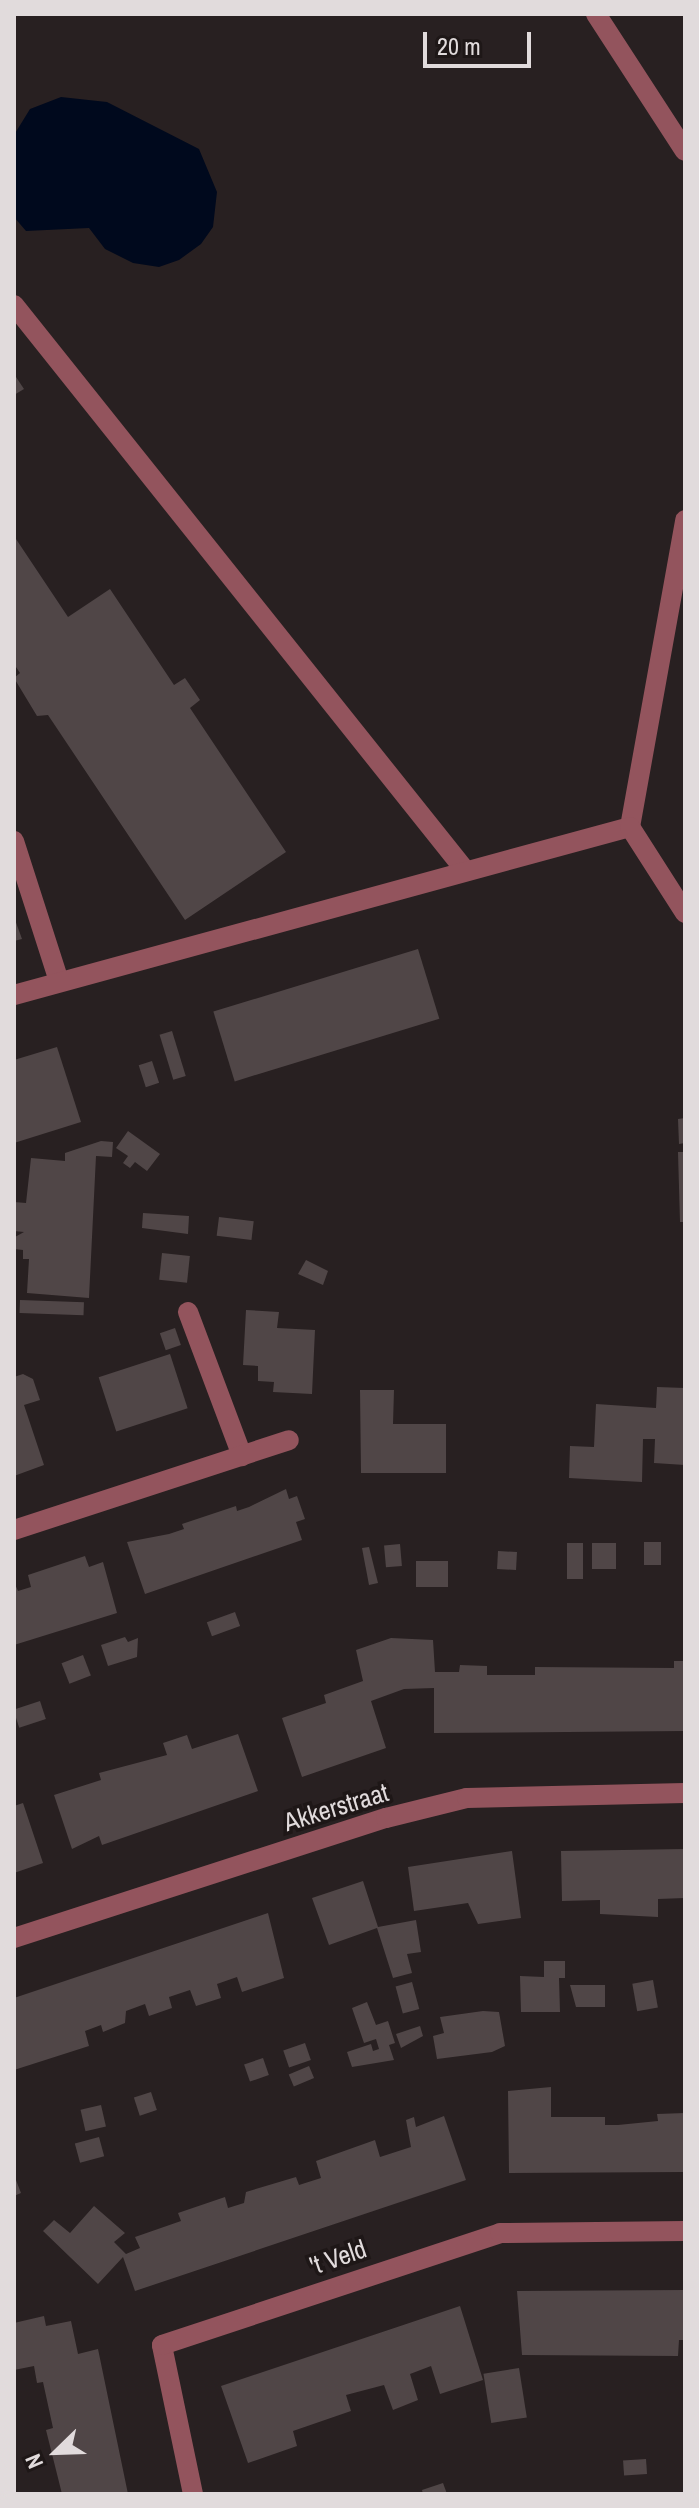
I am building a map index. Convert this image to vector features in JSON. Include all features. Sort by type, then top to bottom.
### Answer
[{"type":"street","points":[[598,15],[685,151]]},
{"type":"street","points":[[14,305],[464,869]]},
{"type":"street","points":[[685,520],[630,827],[685,913]]},
{"type":"street","points":[[14,995],[464,869],[630,827]]},
{"type":"street","points":[[14,841],[59,981]]},
{"type":"street","points":[[188,1312],[242,1456]]},
{"type":"street","points":[[14,1530],[289,1440]]},
{"type":"street","name":"Akkerstraat","points":[[14,1938],[386,1818],[467,1798],[685,1793]]},
{"type":"street","name":"'t Veld","points":[[193,2494],[162,2345],[500,2233],[685,2231]]},
{"type":"water","points":[[61,97],[107,102],[199,149],[217,192],[213,227],[201,244],[179,260],[159,267],[133,263],[105,249],[89,228],[26,231],[14,217],[14,135],[30,109]]},
{"type":"building","points":[[14,374],[24,389],[14,395]]},
{"type":"building","points":[[14,536],[68,617],[110,589],[174,685],[185,678],[200,700],[190,708],[286,852],[185,920],[48,715],[37,716],[14,678],[20,673],[14,664]]},
{"type":"building","points":[[14,917],[22,939],[14,941]]},
{"type":"building","points":[[418,949],[439,1019],[235,1081],[213,1012]]},
{"type":"building","points":[[172,1031],[186,1076],[173,1080],[160,1035]]},
{"type":"building","points":[[57,1047],[81,1122],[14,1143],[14,1060]]},
{"type":"building","points":[[152,1061],[159,1083],[146,1087],[139,1065]]},
{"type":"building","points":[[685,1118],[685,1143],[679,1144],[678,1119]]},
{"type":"building","points":[[128,1131],[160,1154],[147,1171],[135,1162],[130,1168],[123,1163],[128,1156],[116,1148]]},
{"type":"building","points":[[101,1141],[113,1142],[112,1157],[96,1156],[89,1298],[27,1293],[29,1259],[23,1259],[23,1250],[14,1249],[15,1237],[24,1232],[14,1231],[14,1202],[26,1203],[31,1158],[65,1161],[65,1153]]},
{"type":"building","points":[[678,1152],[685,1152],[685,1222],[680,1222]]},
{"type":"building","points":[[143,1213],[189,1216],[188,1234],[142,1228]]},
{"type":"building","points":[[219,1217],[254,1221],[251,1240],[217,1236]]},
{"type":"building","points":[[162,1253],[190,1256],[187,1283],[159,1280]]},
{"type":"building","points":[[306,1260],[328,1271],[323,1285],[298,1274]]},
{"type":"building","points":[[20,1300],[84,1302],[84,1315],[20,1313]]},
{"type":"building","points":[[246,1310],[279,1312],[277,1328],[315,1330],[312,1394],[273,1392],[274,1382],[258,1381],[258,1366],[243,1365]]},
{"type":"building","points":[[175,1328],[181,1345],[166,1350],[160,1333]]},
{"type":"building","points":[[170,1354],[188,1408],[116,1431],[99,1377]]},
{"type":"building","points":[[23,1374],[33,1379],[40,1400],[24,1405],[44,1465],[14,1476],[14,1377]]},
{"type":"building","points":[[657,1387],[685,1388],[685,1465],[654,1463],[655,1439],[643,1439],[642,1482],[569,1478],[570,1446],[594,1447],[596,1404],[656,1408]]},
{"type":"building","points":[[360,1390],[394,1390],[393,1424],[446,1424],[446,1473],[361,1473]]},
{"type":"building","points":[[286,1489],[289,1499],[297,1496],[305,1519],[296,1522],[302,1540],[145,1594],[127,1542],[184,1529],[182,1524],[236,1506],[237,1511],[249,1507]]},
{"type":"building","points":[[644,1542],[661,1542],[661,1565],[644,1565]]},
{"type":"building","points":[[567,1543],[583,1543],[583,1579],[567,1579]]},
{"type":"building","points":[[592,1543],[616,1543],[616,1569],[592,1569]]},
{"type":"building","points":[[400,1544],[402,1566],[386,1567],[384,1545]]},
{"type":"building","points":[[369,1547],[378,1583],[369,1585],[362,1548]]},
{"type":"building","points":[[498,1551],[517,1552],[516,1570],[497,1569]]},
{"type":"building","points":[[85,1556],[89,1567],[103,1562],[117,1613],[14,1645],[14,1582],[18,1591],[31,1587],[28,1575]]},
{"type":"building","points":[[416,1561],[448,1561],[448,1587],[416,1587]]},
{"type":"building","points":[[235,1612],[240,1626],[212,1636],[207,1622]]},
{"type":"building","points":[[125,1637],[128,1642],[138,1638],[137,1657],[108,1666],[101,1645]]},
{"type":"building","points":[[391,1638],[433,1640],[435,1672],[459,1672],[460,1665],[487,1666],[487,1675],[535,1675],[535,1667],[674,1668],[674,1661],[685,1661],[685,1731],[434,1733],[434,1688],[404,1689],[371,1701],[386,1748],[302,1777],[282,1718],[326,1703],[324,1695],[363,1681],[356,1650]]},
{"type":"building","points":[[83,1655],[91,1676],[69,1684],[62,1663]]},
{"type":"building","points":[[40,1701],[46,1719],[19,1728],[14,1709]]},
{"type":"building","points":[[238,1734],[258,1791],[102,1845],[99,1836],[72,1849],[54,1795],[101,1780],[99,1773],[167,1755],[163,1743],[187,1735],[192,1749]]},
{"type":"building","points":[[23,1803],[43,1863],[14,1873],[14,1806]]},
{"type":"building","points":[[685,1849],[685,1898],[658,1899],[658,1917],[600,1914],[600,1900],[562,1901],[561,1851]]},
{"type":"building","points":[[512,1851],[521,1918],[478,1924],[468,1903],[414,1911],[408,1867]]},
{"type":"building","points":[[363,1881],[378,1927],[416,1920],[421,1952],[407,1954],[412,1973],[393,1978],[377,1928],[329,1945],[312,1898]]},
{"type":"building","points":[[268,1913],[284,1978],[242,1992],[237,1977],[217,1984],[221,1998],[196,2006],[190,1990],[169,1997],[172,2008],[149,2016],[145,2004],[126,2011],[125,2023],[103,2032],[101,2025],[85,2031],[89,2046],[14,2070],[14,1998]]},
{"type":"building","points":[[544,1961],[565,1961],[565,1978],[559,1978],[560,2012],[521,2012],[520,1976],[544,1977]]},
{"type":"building","points":[[653,1980],[658,2008],[637,2011],[632,1984]]},
{"type":"building","points":[[412,1982],[419,2009],[403,2013],[396,1986]]},
{"type":"building","points":[[570,1985],[605,1985],[605,2007],[576,2007]]},
{"type":"building","points":[[367,2002],[376,2025],[388,2021],[395,2043],[389,2045],[394,2060],[352,2067],[347,2052],[371,2044],[373,2051],[379,2049],[376,2039],[364,2043],[352,2008]]},
{"type":"building","points":[[499,2012],[505,2046],[492,2052],[437,2059],[433,2036],[444,2033],[440,2017]]},
{"type":"building","points":[[420,2026],[423,2036],[401,2048],[396,2034]]},
{"type":"building","points":[[305,2043],[311,2060],[289,2068],[283,2050]]},
{"type":"building","points":[[263,2058],[269,2075],[250,2082],[244,2065]]},
{"type":"building","points":[[309,2066],[314,2078],[294,2087],[289,2075]]},
{"type":"building","points":[[551,2087],[551,2117],[605,2117],[605,2125],[618,2125],[658,2121],[657,2114],[685,2113],[685,2172],[509,2173],[508,2091]]},
{"type":"building","points":[[151,2092],[157,2110],[140,2116],[134,2098]]},
{"type":"building","points":[[101,2105],[106,2126],[85,2131],[81,2110]]},
{"type":"building","points":[[444,2116],[466,2180],[135,2291],[123,2257],[98,2284],[43,2231],[54,2220],[70,2233],[94,2206],[125,2233],[114,2242],[126,2254],[140,2248],[135,2237],[181,2221],[178,2213],[225,2197],[228,2208],[244,2203],[246,2192],[296,2177],[299,2185],[321,2178],[316,2161],[375,2140],[380,2157],[411,2147],[406,2120],[414,2117],[416,2127]]},
{"type":"building","points":[[99,2137],[104,2156],[80,2163],[75,2143]]},
{"type":"building","points":[[14,2175],[21,2193],[14,2196]]},
{"type":"building","points":[[685,2290],[685,2340],[679,2340],[678,2356],[522,2355],[517,2291]]},
{"type":"building","points":[[460,2306],[483,2380],[440,2394],[431,2366],[410,2374],[418,2400],[393,2410],[384,2385],[346,2395],[351,2411],[293,2431],[297,2446],[248,2463],[221,2386]]},
{"type":"building","points":[[44,2316],[46,2326],[71,2321],[78,2354],[98,2349],[128,2494],[62,2494],[46,2430],[53,2428],[43,2382],[37,2383],[34,2366],[14,2370],[14,2323]]},
{"type":"building","points":[[519,2368],[527,2417],[491,2423],[483,2374]]},
{"type":"building","points":[[646,2459],[647,2474],[624,2476],[623,2461]]},
{"type":"building","points":[[443,2483],[447,2494],[423,2494],[422,2490]]}]
